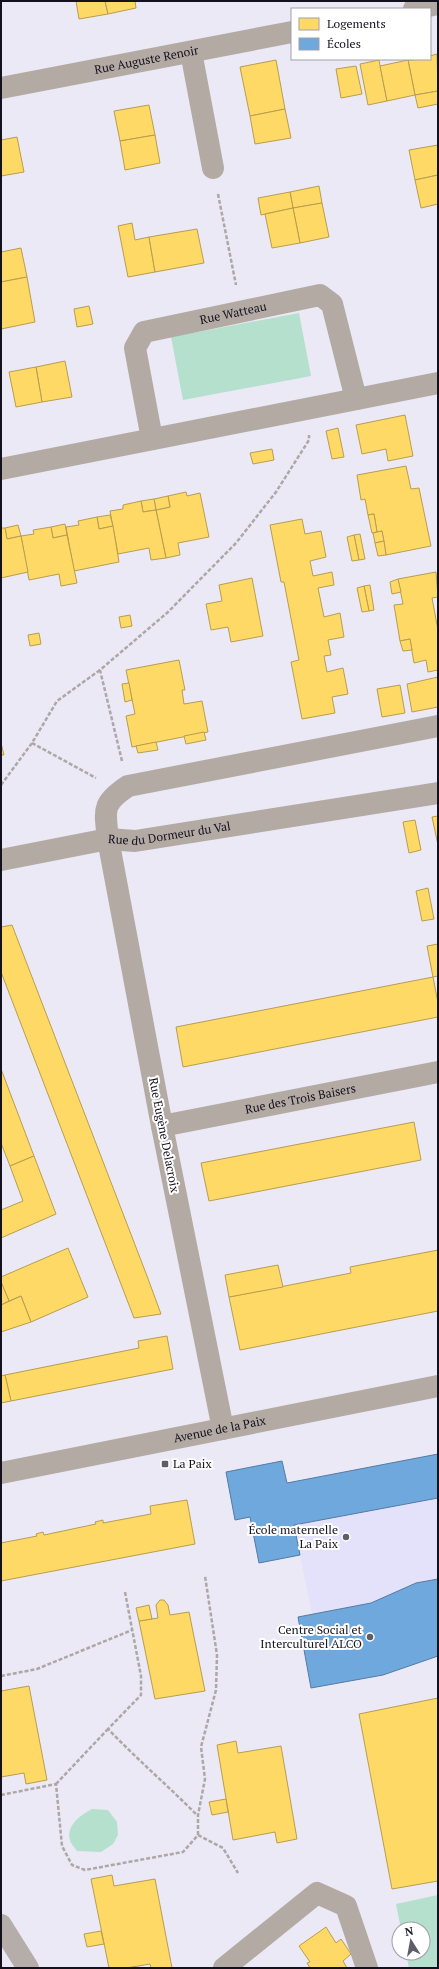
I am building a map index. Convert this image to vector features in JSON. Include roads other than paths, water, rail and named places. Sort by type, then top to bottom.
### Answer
[{"type":"main road","points":[[1,1925],[28,1968]]},
{"type":"street","points":[[419,8],[438,4]]},
{"type":"street","name":"Rue Auguste Renoir","points":[[1,88],[291,32]]},
{"type":"street","points":[[191,52],[213,168]]},
{"type":"street","name":"Rue Watteau","points":[[152,439],[135,348],[144,332],[320,295],[332,304],[356,399]]},
{"type":"street","points":[[1,469],[438,384]]},
{"type":"street","name":"Rue du Dormeur du Val","points":[[438,726],[128,786],[113,796],[105,810],[108,839],[135,841],[438,793]]},
{"type":"street","points":[[1,860],[108,839]]},
{"type":"street","name":"Rue Eugène Delacroix","points":[[108,839],[162,1126],[223,1429]]},
{"type":"street","name":"Rue des Trois Baisers","points":[[162,1126],[438,1072]]},
{"type":"street","name":"Avenue de la Paix","points":[[1,1473],[438,1386]]},
{"type":"street","points":[[224,1968],[317,1893],[346,1906],[367,1968]]},
{"type":"place","name":"La Paix","points":[[165,1464]]},
{"type":"place","name":"École maternelle La Paix","points":[[346,1537]]},
{"type":"place","name":"Centre Social et Interculturel ALCO","points":[[370,1637]]}]
